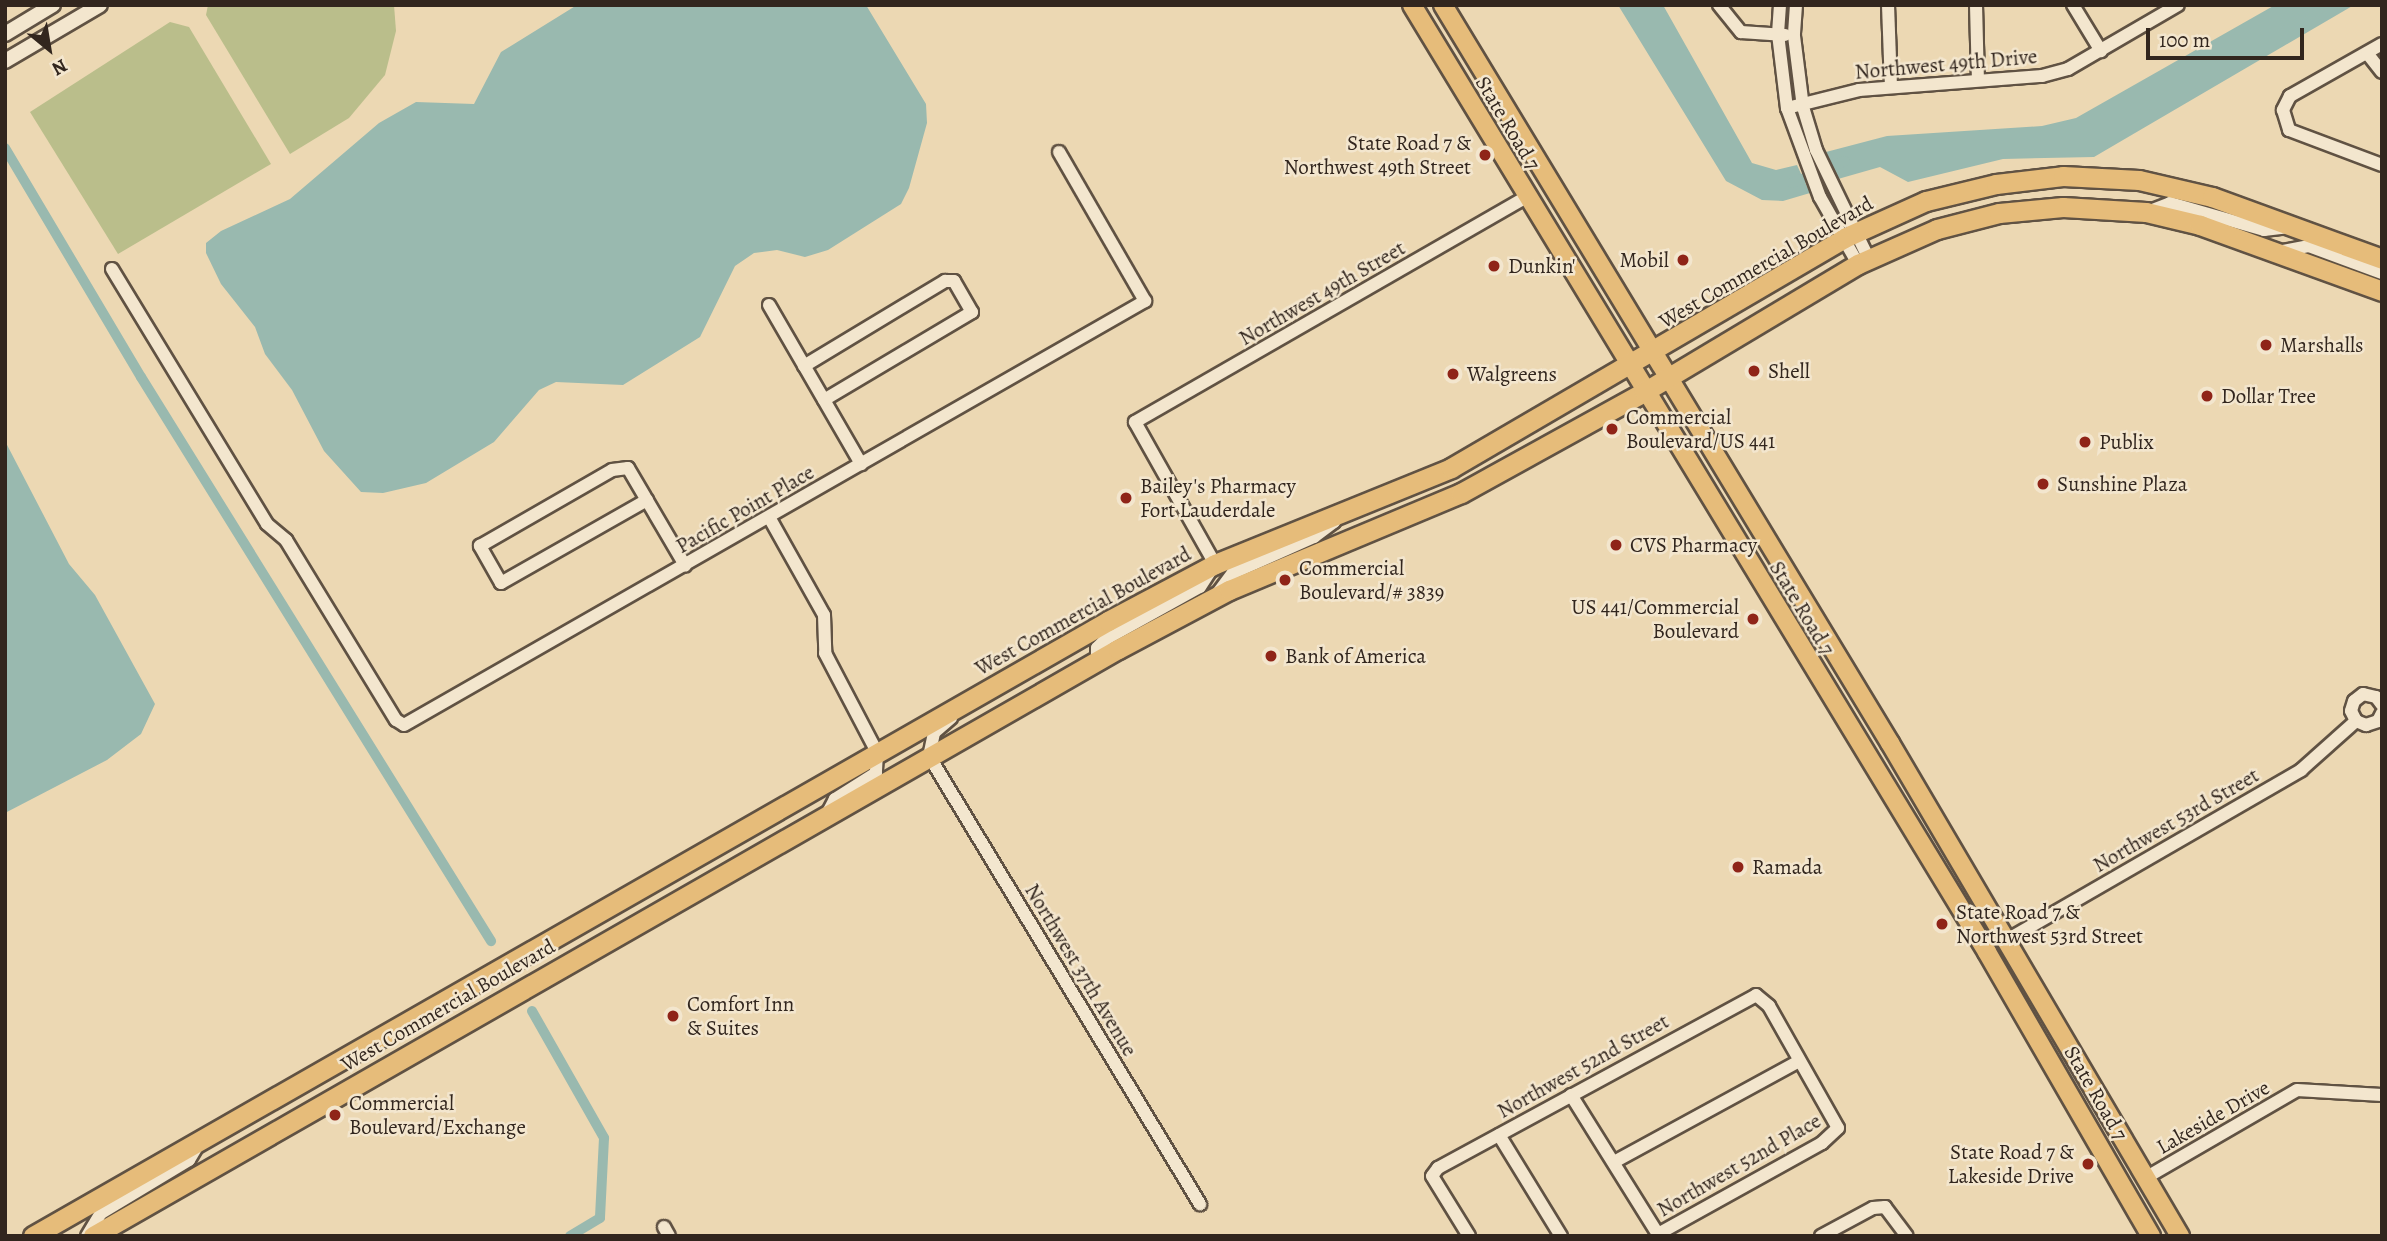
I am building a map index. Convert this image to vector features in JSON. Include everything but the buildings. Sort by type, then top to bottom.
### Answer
[{"type":"highway","name":"West Commercial Boulevard","points":[[33,1236],[877,752],[1215,564],[1451,468],[1849,236],[1926,201],[1996,184],[2063,176],[2139,180],[2212,197],[2382,259]]},
{"type":"highway","name":"West Commercial Boulevard","points":[[93,1236],[1097,661],[1216,597],[1461,493],[1644,392],[1863,261],[1937,229],[1999,213],[2063,207],[2146,212],[2278,252],[2382,291]]},
{"type":"highway","points":[[216,1165],[224,1140],[339,1074],[364,1045]]},
{"type":"main road","name":"State Road 7","points":[[1412,5],[1848,729],[1987,953],[2151,1236]]},
{"type":"main road","name":"State Road 7","points":[[1443,5],[1670,376],[2028,975],[2180,1236]]},
{"type":"main road","points":[[1848,729],[1872,730],[1889,743]]},
{"type":"main road","points":[[1968,924],[1984,937],[2007,940]]},
{"type":"main road","points":[[1987,953],[2010,961],[2028,975]]},
{"type":"main road","points":[[2114,1170],[2128,1178],[2147,1178]]},
{"type":"street","points":[[5,34],[53,5]]},
{"type":"street","points":[[5,61],[100,5]]},
{"type":"street","points":[[1719,5],[1741,32],[1794,36]]},
{"type":"street","points":[[1780,5],[1778,34],[1787,108],[1820,197],[1849,236],[1863,261]]},
{"type":"street","points":[[1796,5],[1794,36],[1803,107],[1816,150],[1834,187],[1849,236]]},
{"type":"street","points":[[1888,5],[1891,86]]},
{"type":"street","points":[[1976,5],[1978,80]]},
{"type":"street","points":[[2073,5],[2101,51]]},
{"type":"street","name":"Northwest 49th Drive","points":[[1787,108],[1803,107],[1891,86],[2042,76],[2101,51],[2176,6]]},
{"type":"street","points":[[2382,44],[2290,96],[2283,110],[2289,130],[2382,164]]},
{"type":"street","points":[[2367,53],[2382,72]]},
{"type":"street","name":"Pacific Point Place","points":[[112,269],[267,524],[286,540],[396,720],[404,724],[1146,301],[1059,152]]},
{"type":"street","name":"Northwest 49th Street","points":[[1215,564],[1135,422],[1526,197]]},
{"type":"street","name":"West Commercial Boulevard","points":[[2146,212],[2170,203],[2264,230],[2292,226]]},
{"type":"street","name":"West Commercial Boulevard","points":[[2278,252],[2309,246],[2382,273]]},
{"type":"street","points":[[804,366],[945,281],[954,281],[972,312],[824,400]]},
{"type":"street","points":[[769,305],[861,464]]},
{"type":"street","points":[[647,500],[501,583],[480,546],[612,470],[628,468],[647,500],[685,565]]},
{"type":"street","name":"West Commercial Boulevard","points":[[1216,597],[1233,573],[1328,528],[1334,522],[1332,516]]},
{"type":"street","points":[[769,517],[824,615],[825,653],[877,752]]},
{"type":"street","name":"West Commercial Boulevard","points":[[1097,661],[1097,648],[1106,639],[1200,587],[1215,564]]},
{"type":"street","points":[[2371,694],[2381,705],[2371,725],[2356,721],[2351,711],[2358,697],[2371,694]]},
{"type":"street","name":"West Commercial Boulevard","points":[[929,756],[928,747],[934,733],[973,698]]},
{"type":"street","name":"Northwest 53rd Street","points":[[2007,940],[2301,770],[2356,721]]},
{"type":"street","name":"West Commercial Boulevard","points":[[827,814],[835,799],[876,773],[877,752]]},
{"type":"street","name":"Northwest 37th Avenue","points":[[929,756],[1200,1204]]},
{"type":"street","name":"Northwest 52nd Street","points":[[1469,1236],[1432,1176],[1438,1168],[1756,995],[1769,1006],[1799,1061]]},
{"type":"street","points":[[1614,1162],[1799,1061]]},
{"type":"street","name":"Northwest 52nd Place","points":[[1658,1235],[1822,1143],[1838,1128],[1799,1061]]},
{"type":"street","name":"Lakeside Drive","points":[[2147,1178],[2297,1090],[2382,1095]]},
{"type":"street","points":[[1571,1095],[1658,1235]]},
{"type":"street","points":[[1499,1135],[1561,1236]]},
{"type":"street","name":"West Commercial Boulevard","points":[[87,1236],[102,1213],[189,1160],[203,1137]]},
{"type":"street","points":[[1821,1236],[1873,1208],[1885,1207],[1907,1236]]},
{"type":"green space","points":[[208,5],[394,5],[396,31],[385,75],[349,118],[290,154],[206,15]]},
{"type":"green space","points":[[170,22],[189,27],[271,164],[118,254],[30,112]]},
{"type":"water","points":[[577,5],[866,5],[926,104],[927,123],[909,188],[901,204],[828,250],[805,257],[777,250],[754,253],[735,266],[700,337],[623,385],[556,382],[539,390],[494,442],[426,483],[383,493],[361,492],[324,451],[292,390],[265,354],[255,327],[221,284],[206,253],[206,243],[221,231],[290,199],[379,123],[416,102],[474,104],[501,52]]},
{"type":"water","points":[[1618,5],[1663,5],[1752,163],[1776,170],[1797,165],[1810,193],[1783,201],[1762,200],[1726,181]]},
{"type":"water","points":[[2275,5],[2354,5],[2094,157],[2003,159],[1908,182],[1880,167],[1838,179],[1826,152],[1887,136],[2042,126],[2076,118]]},
{"type":"water","points":[[5,441],[69,564],[95,595],[155,704],[141,734],[107,760],[5,813]]},
{"type":"waterway","points":[[5,148],[141,377],[491,941]]},
{"type":"waterway","points":[[1792,183],[1845,161]]},
{"type":"waterway","points":[[532,1011],[604,1138],[600,1218],[570,1236]]},
{"type":"place","name":"State Road 7 & Northwest 49th Street","points":[[1485,155]]},
{"type":"place","name":"Mobil","points":[[1683,260]]},
{"type":"place","name":"Dunkin'","points":[[1494,266]]},
{"type":"place","name":"Marshalls","points":[[2266,345]]},
{"type":"place","name":"Shell","points":[[1754,371]]},
{"type":"place","name":"Walgreens","points":[[1453,374]]},
{"type":"place","name":"Dollar Tree","points":[[2207,396]]},
{"type":"place","name":"Commercial Boulevard/US 441","points":[[1612,429]]},
{"type":"place","name":"Publix","points":[[2085,442]]},
{"type":"place","name":"Sunshine Plaza","points":[[2043,484]]},
{"type":"place","name":"Bailey's Pharmacy Fort Lauderdale","points":[[1126,498]]},
{"type":"place","name":"CVS Pharmacy","points":[[1616,545]]},
{"type":"place","name":"Commercial Boulevard/# 3839","points":[[1285,580]]},
{"type":"place","name":"US 441/Commercial Boulevard","points":[[1753,619]]},
{"type":"place","name":"Bank of America","points":[[1271,656]]},
{"type":"place","name":"Ramada","points":[[1738,867]]},
{"type":"place","name":"State Road 7 & Northwest 53rd Street","points":[[1942,924]]},
{"type":"place","name":"Comfort Inn & Suites","points":[[673,1016]]},
{"type":"place","name":"Commercial Boulevard/Exchange","points":[[335,1115]]},
{"type":"place","name":"State Road 7 & Lakeside Drive","points":[[2088,1164]]}]
